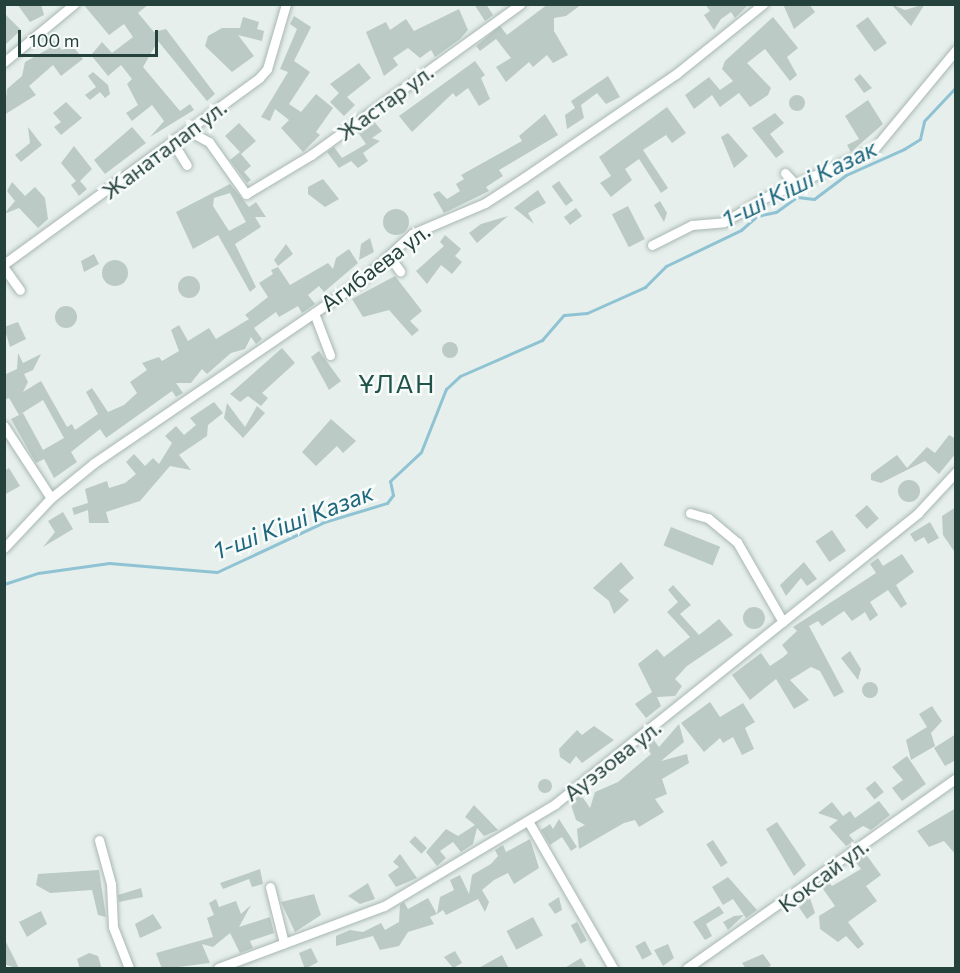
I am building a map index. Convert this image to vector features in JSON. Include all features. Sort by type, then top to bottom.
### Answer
[{"type":"street","points":[[4,62],[74,4]]},
{"type":"street","name":"Жанаталап ул.","points":[[4,266],[173,143],[267,69],[286,4]]},
{"type":"street","name":"Жастар ул.","points":[[189,131],[208,142],[246,194],[311,155],[520,4]]},
{"type":"street","name":"Агибаева ул.","points":[[4,548],[8,539],[51,498],[314,313],[389,256],[424,226],[485,203],[588,135],[763,4]]},
{"type":"street","points":[[652,245],[692,225],[724,222],[766,197],[823,176],[887,138],[915,93],[956,50]]},
{"type":"street","points":[[173,143],[187,165]]},
{"type":"street","points":[[784,173],[796,185]]},
{"type":"street","points":[[759,188],[766,197]]},
{"type":"street","points":[[389,256],[400,271]]},
{"type":"street","points":[[4,266],[20,290]]},
{"type":"street","points":[[314,313],[330,355]]},
{"type":"street","points":[[4,426],[51,498]]},
{"type":"street","name":"Ауэзова ул.","points":[[218,969],[384,906],[528,821],[595,776],[918,513],[956,472]]},
{"type":"street","points":[[690,513],[708,518],[737,542],[783,622]]},
{"type":"street","name":"Коксай ул.","points":[[687,969],[956,778]]},
{"type":"street","points":[[528,821],[613,969]]},
{"type":"street","points":[[99,840],[111,884],[113,927],[129,969]]},
{"type":"street","points":[[270,887],[284,943]]},
{"type":"street","points":[[702,959],[708,969]]},
{"type":"building","points":[[17,4],[41,4],[44,15],[30,22]]},
{"type":"building","points":[[83,4],[149,4],[138,13],[154,32],[166,29],[215,94],[207,101],[158,41],[143,67],[180,111],[190,104],[194,110],[150,137],[164,121],[152,105],[132,121],[126,113],[138,105],[127,84],[132,79],[121,65],[108,76],[91,55],[102,42],[112,53],[133,37],[124,24],[109,35]]},
{"type":"building","points":[[474,4],[486,4],[493,15],[485,21]]},
{"type":"building","points":[[548,4],[582,4],[566,16],[554,18],[554,31],[568,55],[553,63],[547,55],[533,67],[529,62],[506,82],[496,67],[511,58],[496,39],[480,51],[476,46],[500,26],[507,35]]},
{"type":"building","points":[[705,4],[749,4],[735,18],[731,12],[721,19],[714,30],[704,15],[710,11]]},
{"type":"building","points":[[783,4],[809,4],[815,12],[794,29]]},
{"type":"building","points":[[891,4],[905,10],[925,4],[911,26]]},
{"type":"building","points":[[459,9],[468,30],[460,39],[435,57],[431,50],[420,58],[408,48],[393,58],[398,65],[384,76],[366,32],[386,22],[390,30],[406,19],[414,31]]},
{"type":"building","points":[[4,13],[21,30],[4,46]]},
{"type":"building","points":[[294,16],[311,27],[294,61],[310,72],[289,104],[301,112],[316,94],[333,108],[316,132],[320,135],[303,152],[281,128],[289,120],[275,109],[270,121],[261,117],[288,72],[280,69],[297,29],[290,24]]},
{"type":"building","points":[[243,17],[259,22],[257,29],[264,31],[262,41],[238,35],[254,56],[232,72],[205,46],[208,36],[222,28],[240,28]]},
{"type":"building","points":[[773,17],[798,48],[787,57],[797,75],[790,81],[765,49],[747,63],[771,88],[768,95],[750,107],[739,93],[720,107],[712,95],[694,109],[685,95],[709,77],[720,90],[733,81],[722,69],[725,61]]},
{"type":"building","points":[[868,17],[887,43],[875,52],[856,26]]},
{"type":"building","points":[[48,34],[62,50],[72,45],[83,59],[61,76],[53,65],[29,86],[36,95],[4,115],[7,89],[22,76],[25,62],[50,48],[43,38]]},
{"type":"building","points":[[475,61],[485,75],[481,78],[490,99],[479,106],[468,88],[456,97],[453,93],[412,132],[399,116]]},
{"type":"building","points":[[359,63],[371,78],[347,97],[355,105],[344,116],[330,102],[339,93],[330,84]]},
{"type":"building","points":[[93,72],[108,85],[110,94],[105,98],[100,92],[90,100],[85,95],[96,87],[88,76]]},
{"type":"building","points":[[860,74],[872,88],[864,93],[854,79]]},
{"type":"building","points":[[608,76],[620,97],[606,104],[597,93],[581,105],[584,118],[567,129],[565,115],[575,108],[571,101]]},
{"type":"building","points":[[797,95],[805,103],[797,111],[789,103]]},
{"type":"building","points":[[868,100],[883,124],[851,152],[847,145],[859,139],[845,116]]},
{"type":"building","points":[[66,102],[82,118],[61,135],[54,127],[61,122],[53,113]]},
{"type":"building","points":[[667,107],[686,133],[672,143],[666,135],[643,150],[668,188],[661,193],[639,159],[625,169],[632,180],[611,197],[600,183],[611,176],[599,157]]},
{"type":"building","points":[[775,113],[784,123],[770,134],[784,152],[776,158],[752,128]]},
{"type":"building","points":[[545,114],[558,135],[499,170],[503,176],[486,187],[489,191],[444,213],[433,194],[439,191],[447,199],[460,191],[456,184],[464,179],[461,175],[522,141],[519,136]]},
{"type":"building","points":[[372,119],[382,131],[372,138],[380,141],[363,153],[368,161],[358,168],[351,161],[339,168],[327,152],[334,147],[342,158],[366,144],[357,131]]},
{"type":"building","points":[[239,123],[256,141],[241,154],[251,166],[244,172],[251,180],[247,183],[230,160],[240,152],[225,136]]},
{"type":"building","points":[[28,127],[42,145],[21,162],[15,155],[30,143]]},
{"type":"building","points":[[132,127],[146,143],[105,174],[94,160]]},
{"type":"building","points":[[728,133],[748,156],[734,168],[721,137]]},
{"type":"building","points":[[74,146],[92,169],[80,181],[87,189],[79,196],[71,185],[76,181],[61,163]]},
{"type":"building","points":[[323,179],[339,199],[325,207],[308,194],[308,187]]},
{"type":"building","points":[[559,181],[573,200],[566,206],[552,186]]},
{"type":"building","points":[[12,182],[25,196],[35,187],[45,198],[48,219],[38,228],[19,208],[4,214],[15,201],[7,191]]},
{"type":"building","points":[[230,184],[249,207],[256,202],[266,217],[255,217],[261,227],[235,244],[256,287],[250,292],[218,235],[193,249],[176,212]],"holes":[[[230,193],[246,222],[229,231],[213,206],[214,198]]]},
{"type":"building","points":[[538,190],[546,203],[528,213],[534,224],[514,208]]},
{"type":"building","points":[[660,201],[667,213],[664,222],[654,205]]},
{"type":"building","points":[[628,206],[645,239],[629,247],[612,214]]},
{"type":"building","points":[[576,208],[582,216],[570,225],[564,217]]},
{"type":"building","points":[[396,209],[406,212],[409,222],[406,232],[396,235],[386,232],[383,222],[386,212]]},
{"type":"building","points":[[508,216],[477,243],[469,233],[481,224]]},
{"type":"building","points":[[445,235],[461,249],[455,256],[462,262],[452,274],[441,265],[427,284],[416,271],[444,246],[440,242]]},
{"type":"building","points":[[370,238],[374,252],[359,260],[361,244]]},
{"type":"building","points":[[286,244],[293,254],[278,266],[274,260]]},
{"type":"building","points":[[349,249],[358,263],[324,292],[319,286],[308,295],[315,304],[302,313],[298,306],[279,317],[276,312],[254,328],[262,339],[256,344],[251,337],[245,349],[231,353],[207,374],[202,369],[191,383],[176,383],[183,393],[176,397],[172,391],[106,438],[100,429],[71,452],[77,462],[54,478],[44,459],[36,463],[11,419],[19,415],[9,398],[4,400],[4,375],[17,369],[18,353],[23,363],[41,354],[33,370],[24,374],[28,382],[23,392],[41,381],[67,427],[72,424],[75,430],[98,414],[86,392],[92,388],[108,412],[124,405],[137,393],[130,382],[147,370],[142,363],[159,357],[162,361],[179,351],[171,330],[179,325],[188,341],[209,328],[216,339],[249,319],[245,315],[268,297],[259,283],[273,274],[271,270],[278,267],[290,285],[328,263],[333,269],[336,258]],"holes":[[[43,400],[64,438],[43,450],[23,413],[19,415]]]},
{"type":"building","points":[[94,254],[99,264],[84,272],[81,261]]},
{"type":"building","points":[[115,260],[124,264],[128,273],[124,282],[115,286],[106,282],[102,273],[106,264]]},
{"type":"building","points":[[189,276],[199,283],[200,287],[193,297],[189,298],[179,291],[178,287],[185,277]]},
{"type":"building","points":[[395,276],[422,311],[410,321],[419,330],[412,336],[389,310],[363,317],[352,299]]},
{"type":"building","points":[[66,306],[74,309],[77,317],[74,325],[66,328],[58,325],[55,317],[58,309]]},
{"type":"building","points":[[18,322],[26,339],[10,347],[4,327]]},
{"type":"building","points":[[450,342],[456,344],[458,350],[456,356],[450,358],[444,356],[442,350],[444,344]]},
{"type":"building","points":[[282,348],[295,363],[262,393],[268,398],[261,406],[248,396],[240,402],[230,394]]},
{"type":"building","points":[[319,351],[341,381],[329,390],[311,357]]},
{"type":"building","points":[[214,402],[223,413],[208,425],[207,436],[179,455],[191,470],[170,466],[140,501],[106,512],[109,523],[89,523],[88,510],[74,515],[72,508],[88,503],[85,489],[107,481],[109,488],[125,483],[136,474],[126,462],[134,454],[145,466],[153,458],[159,464],[172,443],[165,436],[176,426],[184,435],[196,425],[190,418]]},
{"type":"building","points":[[227,403],[245,427],[257,406],[265,413],[243,438],[224,418]]},
{"type":"building","points":[[331,419],[356,441],[343,453],[337,446],[316,466],[302,452]]},
{"type":"building","points":[[949,435],[956,439],[956,453],[939,474],[925,461],[881,483],[871,480],[871,474],[897,455],[907,468],[927,447],[935,453]]},
{"type":"building","points":[[9,468],[20,486],[4,495],[4,471]]},
{"type":"building","points":[[909,480],[917,483],[920,491],[917,499],[909,502],[901,499],[898,491],[901,483]]},
{"type":"building","points":[[867,505],[879,519],[867,529],[855,515]]},
{"type":"building","points":[[956,507],[956,554],[943,535],[942,516]]},
{"type":"building","points":[[63,512],[73,529],[43,547],[55,532],[48,521]]},
{"type":"building","points":[[930,522],[939,538],[928,544],[924,537],[915,542],[910,534]]},
{"type":"building","points":[[671,527],[720,547],[713,565],[664,546]]},
{"type":"building","points":[[832,530],[846,551],[829,562],[815,541]]},
{"type":"building","points":[[902,554],[914,572],[896,585],[907,604],[901,608],[888,590],[870,602],[878,615],[870,621],[865,612],[852,621],[844,611],[822,626],[818,621],[809,626],[844,692],[834,697],[820,671],[811,667],[790,680],[809,700],[794,709],[776,679],[750,700],[732,675],[761,653],[770,666],[782,658],[788,653],[782,645],[797,631],[793,627],[876,573],[870,564],[878,558],[883,566]]},
{"type":"building","points":[[621,562],[634,578],[619,591],[629,600],[614,614],[609,601],[593,588]]},
{"type":"building","points":[[804,562],[817,579],[807,586],[801,578],[786,596],[780,585]]},
{"type":"building","points":[[673,585],[691,605],[680,614],[699,635],[719,619],[733,635],[687,666],[675,679],[682,686],[675,696],[657,697],[661,706],[646,718],[635,704],[652,692],[638,664],[657,649],[664,657],[690,637],[667,612],[678,602],[668,590]]},
{"type":"building","points":[[754,607],[762,610],[765,618],[762,626],[754,629],[746,626],[743,618],[746,610]]},
{"type":"building","points":[[850,651],[861,669],[858,680],[841,658]]},
{"type":"building","points":[[870,682],[878,690],[870,698],[862,690]]},
{"type":"building","points":[[710,702],[720,717],[743,703],[755,722],[745,728],[754,749],[742,755],[733,737],[723,743],[720,738],[704,752],[681,723]]},
{"type":"building","points":[[932,706],[942,721],[931,733],[935,746],[911,760],[906,740],[927,727],[919,714]]},
{"type":"building","points":[[679,724],[684,742],[661,761],[687,754],[689,763],[662,779],[667,794],[655,799],[664,812],[639,827],[635,820],[624,823],[579,849],[577,829],[585,825],[576,820],[570,802],[581,795],[590,808],[595,792],[618,782],[651,754],[645,745],[653,739],[659,747]]},
{"type":"building","points":[[594,726],[614,740],[582,763],[576,756],[570,764],[560,757],[559,749],[577,730],[582,735]]},
{"type":"building","points":[[956,734],[956,760],[945,766],[934,748]]},
{"type":"building","points":[[907,756],[926,784],[902,801],[892,788],[903,780],[892,767]]},
{"type":"building","points":[[545,779],[550,781],[552,786],[550,791],[545,793],[540,791],[538,786],[540,781]]},
{"type":"building","points":[[875,781],[884,792],[874,799],[866,789]]},
{"type":"building","points":[[879,801],[890,815],[871,830],[863,826],[849,835],[854,841],[846,846],[829,827],[838,820],[818,813],[832,802],[843,816],[850,811],[855,818]]},
{"type":"building","points":[[474,805],[498,830],[484,836],[477,828],[473,844],[461,852],[453,842],[440,851],[446,858],[437,866],[426,852],[446,829],[458,836],[475,825],[465,817]]},
{"type":"building","points":[[956,808],[956,855],[944,841],[929,847],[917,831]]},
{"type":"building","points":[[559,819],[577,847],[571,851],[562,837],[550,845],[541,830],[550,824],[553,829]]},
{"type":"building","points":[[777,822],[806,865],[794,876],[766,829]]},
{"type":"building","points":[[415,836],[427,848],[421,854],[409,842]]},
{"type":"building","points":[[530,839],[539,868],[514,884],[508,873],[494,880],[482,890],[489,902],[485,912],[478,899],[446,915],[443,910],[437,914],[440,897],[454,890],[450,880],[460,875],[469,894],[472,875],[491,864],[498,856],[495,850],[503,845],[506,852]]},
{"type":"building","points":[[713,840],[728,863],[721,867],[706,844]]},
{"type":"building","points":[[865,853],[881,875],[866,886],[877,901],[848,922],[864,944],[858,949],[846,936],[838,942],[820,929],[819,916],[835,906],[821,886],[828,881],[832,886],[861,869],[855,861]]},
{"type":"building","points":[[400,854],[417,878],[396,887],[388,875],[399,867],[393,862]]},
{"type":"building","points":[[260,869],[263,884],[252,887],[249,879],[223,889],[220,883]]},
{"type":"building","points":[[99,870],[106,917],[98,915],[92,890],[50,893],[36,885],[38,874]]},
{"type":"building","points":[[728,877],[757,910],[746,918],[733,899],[723,905],[712,887]]},
{"type":"building","points":[[368,883],[375,899],[360,904],[348,896]]},
{"type":"building","points":[[141,888],[143,897],[119,902],[118,895]]},
{"type":"building","points":[[314,894],[321,915],[295,932],[281,902]]},
{"type":"building","points":[[809,895],[815,913],[807,919],[796,903]]},
{"type":"building","points":[[559,897],[562,910],[555,914],[548,904]]},
{"type":"building","points":[[428,898],[437,914],[430,917],[434,924],[408,932],[399,946],[380,950],[373,936],[336,946],[336,936],[350,930],[363,932],[381,923],[385,930],[399,922],[400,905],[404,902],[408,909]]},
{"type":"building","points":[[216,899],[219,907],[236,901],[241,914],[251,905],[239,927],[270,917],[274,933],[250,941],[253,948],[240,953],[230,933],[213,947],[202,944],[210,963],[162,969],[156,953],[213,937],[207,918],[214,915],[209,903]]},
{"type":"building","points":[[719,906],[724,913],[706,924],[712,936],[705,940],[693,922]]},
{"type":"building","points":[[41,911],[47,924],[27,937],[19,922]]},
{"type":"building","points":[[153,914],[162,928],[140,938],[135,924]]},
{"type":"building","points":[[744,915],[728,930],[723,922],[734,916]]},
{"type":"building","points":[[533,917],[543,936],[516,950],[507,931]]},
{"type":"building","points":[[577,922],[587,941],[581,944],[571,925]]},
{"type":"building","points":[[4,938],[16,962],[19,969],[4,964]]},
{"type":"building","points":[[645,941],[652,954],[642,959],[635,946]]},
{"type":"building","points":[[668,944],[674,958],[663,966],[654,950]]},
{"type":"building","points":[[311,948],[318,962],[305,969],[299,953]]},
{"type":"building","points":[[455,951],[462,963],[453,968],[444,957]]},
{"type":"building","points":[[89,953],[98,956],[102,969],[80,969],[77,959]]},
{"type":"building","points":[[763,954],[771,965],[767,969],[746,969],[742,963]]},
{"type":"building","points":[[502,955],[509,969],[477,969]]},
{"type":"building","points":[[581,958],[587,969],[563,969]]},
{"type":"waterway","name":"1-ші Кіші Казак","points":[[4,584],[38,573],[109,563],[217,572],[324,522],[387,503],[393,495],[390,481],[421,452],[446,389],[460,376],[542,340],[564,315],[587,313],[645,287],[666,266],[741,230],[757,216],[776,212],[797,197],[814,199],[846,175],[904,149],[920,139],[924,121],[956,87]]},
{"type":"district","name":"ҰЛАН","points":[[397,383]]}]
